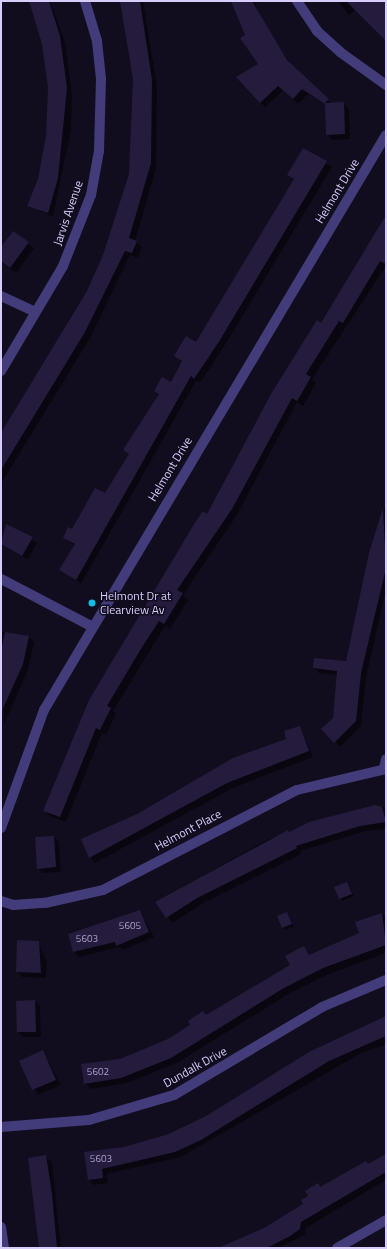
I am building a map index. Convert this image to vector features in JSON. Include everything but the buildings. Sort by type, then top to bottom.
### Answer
[{"type":"street","name":"Jarvis Avenue","points":[[1,371],[63,266],[91,195],[99,151],[100,59],[85,1]]},
{"type":"street","points":[[297,1],[318,31],[340,52],[386,85]]},
{"type":"street","name":"Helmont Drive","points":[[1,828],[44,710],[91,626],[386,135]]},
{"type":"street","points":[[1,296],[35,312]]},
{"type":"street","points":[[1,579],[91,626]]},
{"type":"street","points":[[385,769],[386,759]]},
{"type":"street","name":"Helmont Place","points":[[1,901],[14,904],[45,903],[103,890],[248,812],[297,790],[385,769]]},
{"type":"street","name":"Dundalk Drive","points":[[1,1128],[89,1120],[174,1095],[322,1007],[386,980]]},
{"type":"street","points":[[337,1248],[386,1220]]},
{"type":"street","points":[[1,1227],[4,1248]]},
{"type":"place","name":"Helmont Dr at Clearview Av","points":[[92,603]]}]
